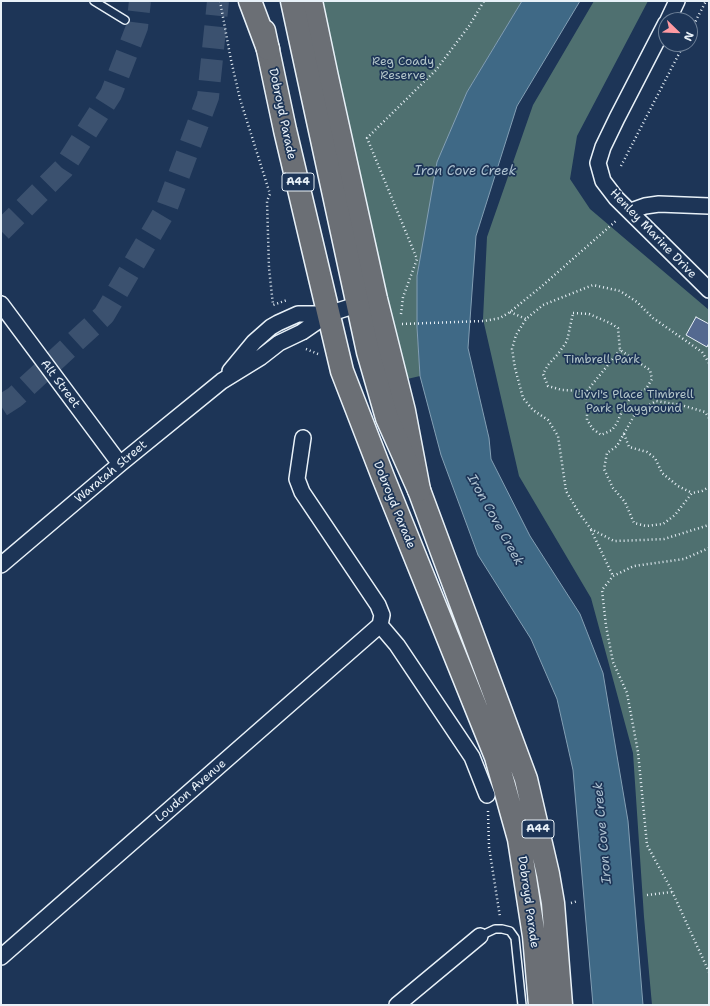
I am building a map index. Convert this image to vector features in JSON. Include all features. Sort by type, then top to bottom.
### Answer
[{"type":"highway","points":[[250,1],[268,50]]},
{"type":"highway","name":"Dobroyd Parade","points":[[257,1],[285,130],[342,371],[496,757],[519,839],[534,936],[540,1005]]},
{"type":"highway","points":[[292,1],[367,302]]},
{"type":"highway","points":[[311,1],[327,77],[367,302]]},
{"type":"highway","name":"Dobroyd Parade","points":[[367,302],[368,352],[387,418],[420,490],[526,779],[548,874],[561,1005]]},
{"type":"street","points":[[672,12],[677,1]]},
{"type":"street","name":"Henley Marine Drive","points":[[658,38],[602,147],[598,163],[603,181],[616,198],[631,211],[709,290]]},
{"type":"street","points":[[631,211],[645,206],[659,204],[709,206]]},
{"type":"street","name":"Waratah Street","points":[[1,566],[120,464],[222,381],[254,342],[271,327],[298,314],[328,314],[367,302]]},
{"type":"street","name":"Alt Street","points":[[1,304],[120,464]]},
{"type":"street","points":[[303,438],[296,479],[302,492],[378,606],[382,615],[380,625],[396,645],[472,757],[487,794]]},
{"type":"street","name":"Loudon Avenue","points":[[1,957],[380,625]]},
{"type":"street","points":[[398,1005],[480,936]]},
{"type":"lane","points":[[94,1],[125,20]]},
{"type":"lane","points":[[480,936],[502,929]]},
{"type":"lane","name":"Dobroyd Parade","points":[[502,929],[510,932],[515,938],[522,1005]]},
{"type":"path","points":[[220,1],[238,91],[270,194],[267,201],[269,268],[273,305],[293,297]]},
{"type":"path","points":[[400,317],[403,297],[417,259],[367,138],[436,70],[469,26],[484,1]]},
{"type":"path","points":[[698,16],[706,1]]},
{"type":"path","points":[[621,166],[680,52]]},
{"type":"path","points":[[406,324],[484,321],[500,318],[510,312],[542,286],[617,220],[631,211]]},
{"type":"path","points":[[613,576],[591,529],[566,492],[558,436],[548,420],[533,410],[523,398],[515,368],[512,349],[516,335],[526,319],[543,305],[593,285],[620,291],[637,302],[653,318],[702,352],[709,363]]},
{"type":"path","points":[[510,312],[526,319]]},
{"type":"path","points":[[586,391],[562,390],[548,386],[543,374],[548,365],[567,341],[573,313],[589,314],[618,328],[620,350],[586,391],[587,420],[593,429],[601,435],[612,430],[617,423],[624,406],[633,395],[646,388],[652,379],[650,370],[620,350]]},
{"type":"path","points":[[692,493],[675,515],[663,524],[646,526],[634,523],[625,502],[613,488],[604,469],[607,453],[617,446],[635,414],[656,401],[681,404],[705,412],[709,418]]},
{"type":"path","points":[[624,434],[629,447],[647,452],[655,458],[662,473],[678,486],[692,493],[702,491],[709,487]]},
{"type":"path","points":[[591,529],[614,541],[664,539],[709,525]]},
{"type":"path","points":[[709,548],[684,559],[634,566],[613,576],[602,590],[606,626],[613,662],[627,693],[638,752],[648,845],[672,892],[709,972]]},
{"type":"path","points":[[487,794],[489,846],[502,929]]},
{"type":"path","points":[[647,895],[672,892]]},
{"type":"green space","name":"Reg Coady Reserve","points":[[319,1],[522,1],[467,92],[417,276],[417,327],[420,376],[403,380]]},
{"type":"green space","name":"Timbrell Park","points":[[594,1],[648,1],[577,136],[570,179],[590,209],[709,310],[709,1005],[652,1005],[644,917],[633,753],[591,598],[519,476],[483,319],[487,237],[533,105]]},
{"type":"water","name":"Iron Cove Creek","points":[[522,1],[580,1],[517,106],[476,236],[468,348],[489,438],[491,459],[530,536],[580,614],[603,673],[628,821],[643,1005],[593,1005],[573,770],[557,699],[531,639],[478,555],[441,455],[420,376],[417,327],[417,276],[437,162],[467,92]]},
{"type":"building","points":[[696,317],[709,324],[709,343],[707,347],[686,335]]},
{"type":"tunnel","points":[[1,231],[63,169],[111,94],[137,27],[140,1]]},
{"type":"tunnel","points":[[1,406],[15,397],[104,315],[167,207],[208,97],[218,1]]},
{"type":"park label","name":"Livvi's Place Timbrell Park Playground","points":[[634,402]]}]
